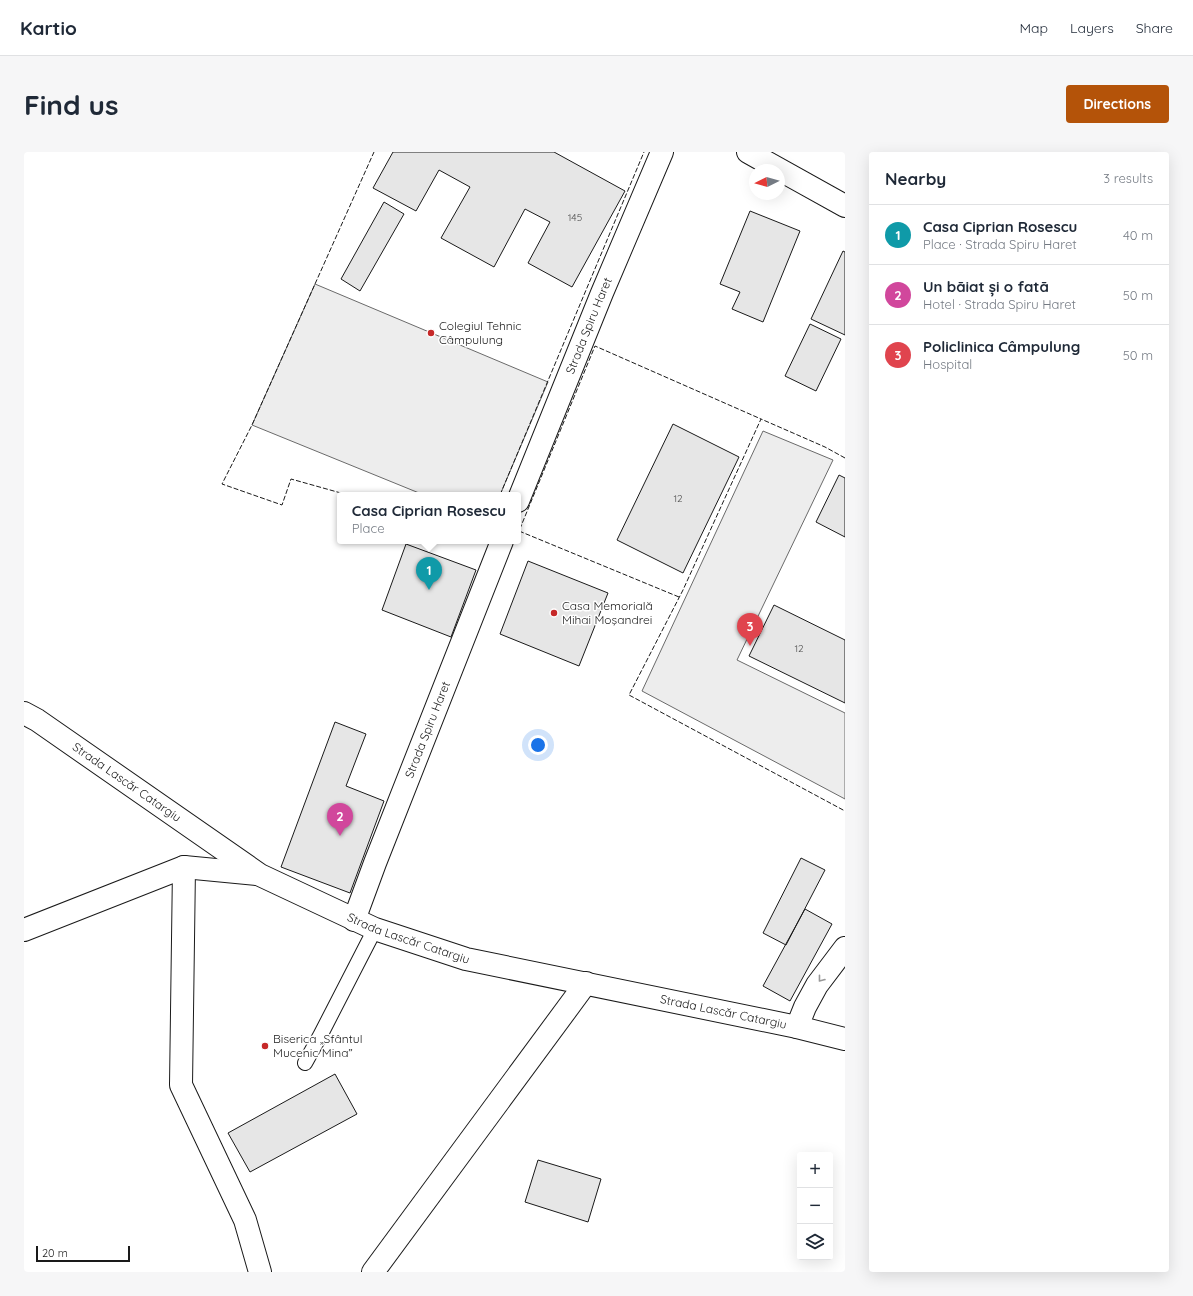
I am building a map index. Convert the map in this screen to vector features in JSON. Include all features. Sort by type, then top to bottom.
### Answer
[{"type":"street","name":"Strada Spiru Haret","points":[[521,494],[602,293],[662,152]]},
{"type":"street","points":[[748,152],[845,206]]},
{"type":"street","name":"Strada Spiru Haret","points":[[354,920],[501,544]]},
{"type":"street","name":"Strada Lascăr Catargiu","points":[[24,713],[37,720],[260,875],[375,929],[466,959],[797,1027],[845,1039]]},
{"type":"street","points":[[24,930],[184,867],[260,875]]},
{"type":"street","points":[[184,867],[181,1085],[245,1220],[260,1272]]},
{"type":"street","points":[[797,1027],[805,1007],[817,985],[845,948]]},
{"type":"street","points":[[373,1272],[586,983]]},
{"type":"lane","points":[[305,1063],[324,1030],[375,929]]},
{"type":"shaded area","points":[[315,284],[548,382],[501,492],[417,492],[252,425]]},
{"type":"shaded area","points":[[763,431],[833,460],[737,660],[845,713],[845,799],[642,691]]},
{"type":"building","points":[[393,152],[554,152],[625,191],[572,287],[528,263],[550,222],[525,209],[494,267],[441,238],[470,187],[439,170],[416,211],[373,188]]},
{"type":"building","points":[[384,202],[404,214],[360,291],[341,279]]},
{"type":"building","points":[[750,211],[800,231],[763,322],[732,309],[740,292],[720,284]]},
{"type":"building","points":[[843,251],[845,252],[845,335],[811,319]]},
{"type":"building","points":[[810,324],[841,339],[816,391],[785,376]]},
{"type":"building","points":[[673,424],[739,457],[683,573],[617,540]]},
{"type":"building","points":[[839,475],[845,478],[845,537],[816,522]]},
{"type":"building","points":[[406,544],[476,570],[451,637],[382,610]]},
{"type":"building","name":"Casa Memorială Mihai Moşandrei","points":[[528,561],[608,593],[579,666],[500,634]]},
{"type":"building","points":[[774,605],[845,640],[845,703],[749,656]]},
{"type":"building","points":[[335,722],[366,734],[346,786],[384,801],[350,893],[281,867]]},
{"type":"building","points":[[801,858],[825,870],[786,945],[763,933]]},
{"type":"building","points":[[805,909],[832,924],[790,1001],[763,986]]},
{"type":"building","points":[[335,1074],[357,1114],[250,1172],[228,1133]]},
{"type":"building","points":[[538,1160],[601,1179],[588,1222],[525,1202]]},
{"type":"fence","points":[[337,492],[291,479],[282,505],[222,484],[252,425],[374,152]]},
{"type":"fence","points":[[501,492],[644,152]]},
{"type":"fence","points":[[521,526],[595,346],[761,419]]},
{"type":"fence","points":[[845,458],[825,447],[761,419],[683,590],[629,695],[845,811]]},
{"type":"fence","points":[[521,532],[679,597]]},
{"type":"place","name":"Colegiul Tehnic Câmpulung","points":[[431,333]]},
{"type":"place","name":"Casa Ciprian Rosescu","points":[[429,590]]},
{"type":"place","name":"Casa Memorială Mihai Moşandrei","points":[[554,613]]},
{"type":"place","name":"Policlinica Câmpulung","points":[[750,646]]},
{"type":"place","name":"Un băiat și o fată","points":[[340,836]]},
{"type":"place","name":"Biserica „Sfântul Mucenic Mina”","points":[[265,1046]]}]
